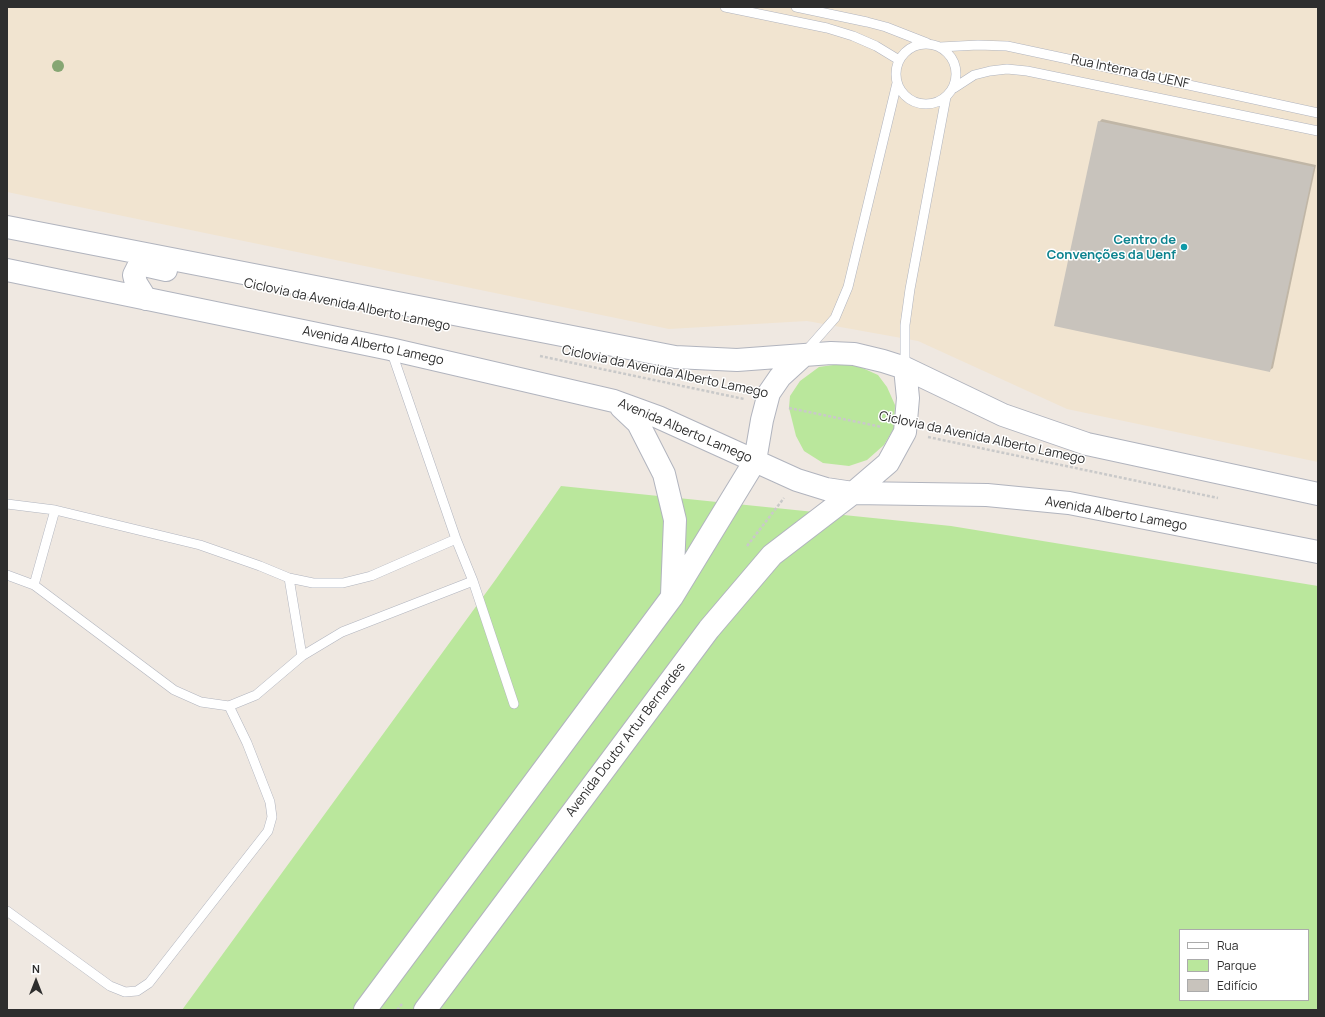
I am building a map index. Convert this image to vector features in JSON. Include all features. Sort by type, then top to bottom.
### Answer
[{"type":"main road","points":[[7,227],[675,357],[737,360],[831,353],[854,354],[883,360],[905,368],[1003,415],[1087,444],[1318,494]]},
{"type":"main road","points":[[146,299],[136,283],[134,275],[138,267],[144,265],[204,278],[245,280],[258,276]]},
{"type":"main road","name":"Avenida Alberto Lamego","points":[[7,270],[390,349],[614,401],[658,417],[797,480],[826,489],[852,493],[987,495],[1069,503],[1318,552]]},
{"type":"main road","points":[[365,1010],[672,596],[756,461],[762,420],[769,393],[780,376],[803,356]]},
{"type":"main road","points":[[905,368],[908,398],[905,432]]},
{"type":"main road","points":[[614,401],[638,423],[664,474],[676,520],[672,596]]},
{"type":"main road","name":"Avenida Doutor Artur Bernardes","points":[[425,1010],[709,629],[772,555],[852,493],[888,462],[905,432]]},
{"type":"lane","points":[[725,7],[827,28],[853,36],[876,46],[899,60]]},
{"type":"lane","name":"Rua Interna da UENF","points":[[796,7],[873,24],[940,47],[978,45],[1007,46],[1318,113]]},
{"type":"lane","points":[[803,356],[835,318],[848,287],[897,83],[896,72],[899,60],[907,51],[917,45],[929,44]]},
{"type":"lane","points":[[940,47],[950,54],[955,65],[957,77],[954,88]]},
{"type":"lane","name":"Rua Interna da UENF","points":[[897,83],[903,94],[913,101],[924,104],[936,103],[946,97],[954,88],[974,75],[1007,69],[1027,71],[1318,130]]},
{"type":"lane","points":[[905,368],[905,325],[910,289],[946,97]]},
{"type":"lane","points":[[390,349],[456,539],[474,581],[514,704]]},
{"type":"lane","points":[[7,504],[55,510],[200,545],[289,578],[313,583],[343,583],[371,576],[456,539]]},
{"type":"lane","points":[[34,585],[55,510]]},
{"type":"lane","points":[[7,575],[34,585],[174,690],[201,702],[229,706],[256,695],[302,656],[342,632],[474,581]]},
{"type":"lane","points":[[289,578],[302,656]]},
{"type":"lane","points":[[7,911],[110,986],[125,992],[138,991],[148,983],[268,831],[272,817],[268,795],[247,743],[229,706]]},
{"type":"path","name":"Ciclovia da Avenida Alberto Lamego","points":[[533,354],[1224,499]]},
{"type":"shaded area","points":[[7,7],[1318,7],[1318,462],[1067,409],[918,341],[807,321],[669,329],[7,192]]},
{"type":"green space","points":[[840,364],[858,366],[878,375],[887,387],[895,405],[894,428],[884,445],[867,460],[849,466],[823,463],[804,451],[796,436],[789,408],[790,396],[800,381],[819,367]]},
{"type":"green space","points":[[561,486],[951,526],[1318,586],[1318,1010],[182,1010],[496,579]]},
{"type":"building","name":"Centro de Convenções da Uenf","points":[[1098,121],[1314,167],[1270,372],[1054,326]]},
{"type":"place","name":"Centro de Convenções da Uenf","points":[[1184,247]]}]
